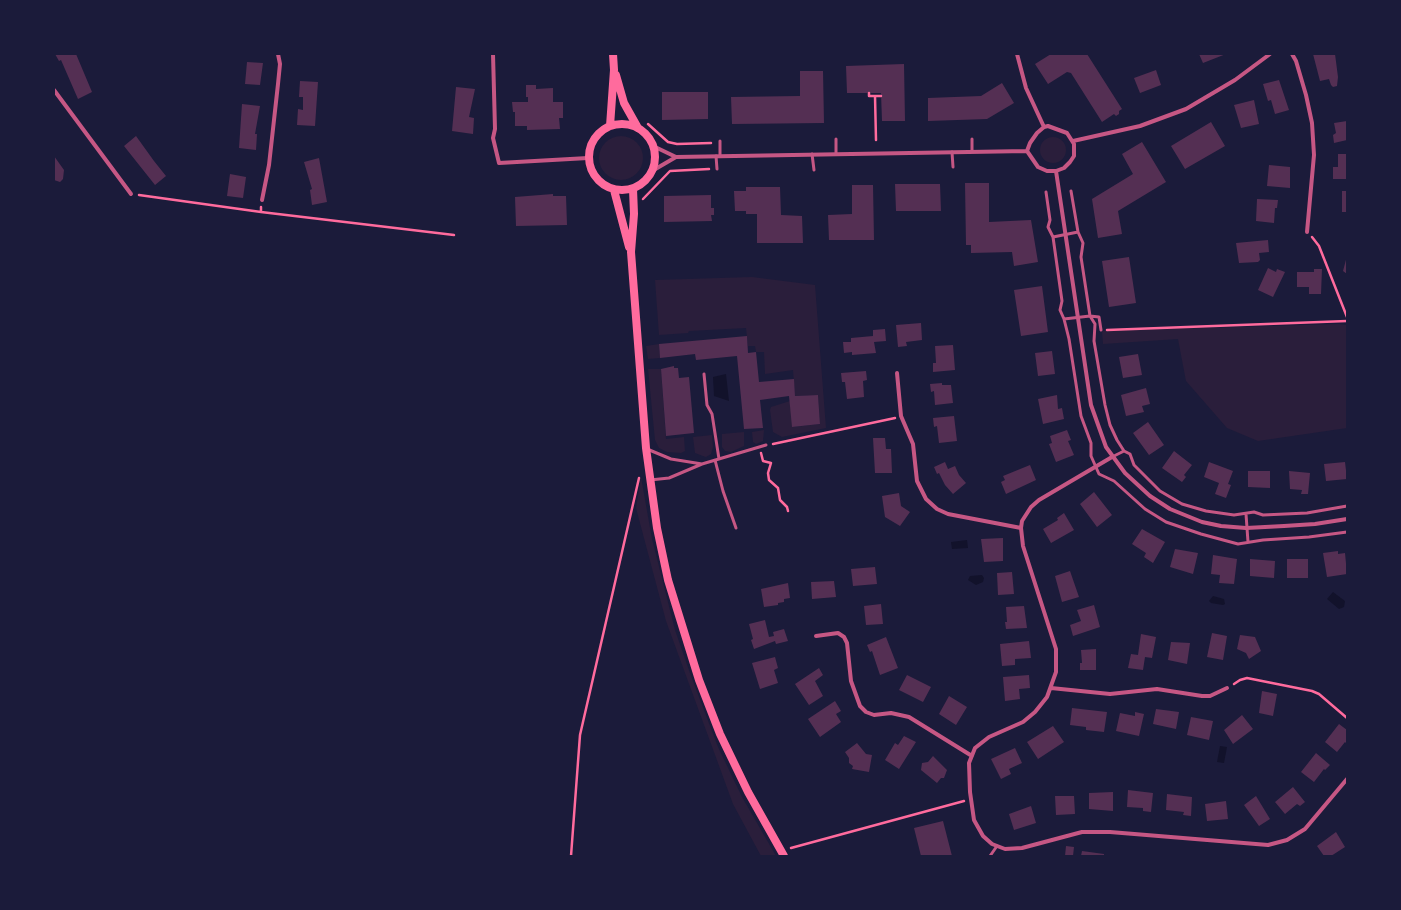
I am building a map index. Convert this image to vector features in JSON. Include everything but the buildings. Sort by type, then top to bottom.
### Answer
[{"type":"main road","points":[[610,126],[614,70],[613,54]]},
{"type":"main road","points":[[614,70],[624,103],[638,128],[644,133],[653,146],[654,163],[652,171],[641,185],[633,189],[614,190],[599,182],[594,176],[588,158],[592,143],[596,136],[610,126],[619,124],[638,128]]},
{"type":"main road","points":[[633,189],[634,214],[631,252],[646,448],[657,528],[668,580],[699,680],[720,734],[748,792],[783,853]]},
{"type":"main road","points":[[614,190],[619,215],[631,252]]},
{"type":"street","points":[[262,200],[272,142],[280,64],[278,54]]},
{"type":"street","points":[[493,54],[495,129],[493,138],[499,163],[588,158]]},
{"type":"street","points":[[1017,54],[1026,88],[1044,127]]},
{"type":"street","points":[[1073,141],[1140,126],[1186,108],[1235,80],[1270,54]]},
{"type":"street","points":[[1292,54],[1296,61],[1306,95],[1312,123],[1314,155],[1308,232]]},
{"type":"street","points":[[54,90],[131,194]]},
{"type":"street","points":[[1027,151],[1038,167],[1048,171],[1056,171],[1064,168],[1072,160],[1074,151],[1073,141],[1067,133],[1060,129],[1044,127]]},
{"type":"street","points":[[1027,151],[1030,143],[1044,127]]},
{"type":"street","points":[[653,146],[676,157],[1027,151]]},
{"type":"street","points":[[652,171],[676,157]]},
{"type":"street","points":[[1056,171],[1091,405],[1100,435],[1112,457],[1139,487],[1170,509],[1202,522],[1221,526],[1246,528],[1315,524],[1347,519]]},
{"type":"street","points":[[897,373],[901,416],[913,444],[917,481],[921,492],[929,502],[940,511],[954,516],[1021,528]]},
{"type":"street","points":[[1112,457],[1036,502],[1026,513],[1021,528],[1022,546],[1056,649],[1056,672],[1051,688],[1043,703],[1023,722],[982,742],[975,748],[969,770],[974,820],[978,829],[987,840],[997,846],[1013,850],[1082,832],[1110,832],[1255,845],[1279,843],[1296,836],[1305,829],[1347,779]]},
{"type":"street","points":[[816,636],[838,633],[844,637],[847,643],[851,681],[860,706],[866,712],[874,715],[891,713],[909,717],[972,756]]},
{"type":"street","points":[[1051,688],[1110,694],[1157,689],[1202,696],[1210,696],[1227,688]]},
{"type":"lane","points":[[972,138],[972,151]]},
{"type":"lane","points":[[836,139],[836,154]]},
{"type":"lane","points":[[717,169],[720,141]]},
{"type":"lane","points":[[952,152],[953,167]]},
{"type":"lane","points":[[812,154],[814,170]]},
{"type":"lane","points":[[1071,191],[1078,232],[1083,244],[1081,257],[1090,316],[1094,324],[1094,341],[1108,418],[1124,451],[1130,454],[1134,465],[1160,491],[1182,504],[1206,511],[1246,514],[1254,512],[1264,515],[1301,513],[1347,506]]},
{"type":"lane","points":[[1046,192],[1050,220],[1048,227],[1052,237],[1062,301],[1060,310],[1064,320],[1077,397],[1083,422],[1091,443],[1090,456],[1098,474],[1114,481],[1145,509],[1166,522],[1201,534],[1238,544],[1347,532]]},
{"type":"lane","points":[[1052,237],[1078,232]]},
{"type":"lane","points":[[1064,320],[1090,316],[1099,317],[1101,330]]},
{"type":"lane","points":[[704,374],[707,405],[712,414],[719,459]]},
{"type":"lane","points":[[650,480],[669,478],[702,464],[766,445]]},
{"type":"lane","points":[[646,448],[671,459],[702,464]]},
{"type":"lane","points":[[1112,457],[1124,451]]},
{"type":"lane","points":[[715,460],[723,491],[736,528]]},
{"type":"lane","points":[[1246,514],[1248,542]]},
{"type":"lane","points":[[990,856],[997,846]]},
{"type":"path","points":[[869,93],[869,96],[881,96]]},
{"type":"path","points":[[875,96],[876,140]]},
{"type":"path","points":[[677,144],[711,143]]},
{"type":"path","points":[[641,201],[670,171],[677,169],[709,169]]},
{"type":"path","points":[[131,194],[261,212],[454,235]]},
{"type":"path","points":[[261,212],[262,200]]},
{"type":"path","points":[[1308,232],[1319,246],[1347,317]]},
{"type":"path","points":[[1101,330],[1347,321]]},
{"type":"path","points":[[766,445],[901,416]]},
{"type":"path","points":[[759,448],[764,461],[771,463],[768,473],[769,480],[778,488],[780,500],[787,507],[788,511]]},
{"type":"path","points":[[571,856],[580,735],[640,472]]},
{"type":"path","points":[[1227,688],[1240,680],[1247,678],[1312,691],[1319,694],[1347,718]]},
{"type":"path","points":[[783,853],[971,799]]},
{"type":"shaded area","points":[[625,136],[630,137],[637,142],[642,149],[642,167],[637,174],[630,179],[617,180],[612,179],[605,174],[600,167],[599,154],[600,149],[605,142],[612,137]]},
{"type":"shaded area","points":[[1053,137],[1062,141],[1066,150],[1062,159],[1053,163],[1044,159],[1040,150],[1044,141]]},
{"type":"shaded area","points":[[752,277],[815,285],[826,428],[782,437],[773,432],[770,410],[771,407],[790,401],[793,427],[820,424],[818,395],[795,396],[793,370],[765,374],[764,352],[756,352],[755,346],[748,346],[746,328],[689,331],[688,333],[659,335],[655,280]]},
{"type":"shaded area","points":[[1338,324],[1347,325],[1347,428],[1258,441],[1227,428],[1186,381],[1178,339],[1103,344],[1102,331]]},
{"type":"shaded area","points":[[659,344],[660,358],[648,359],[646,346]]},
{"type":"shaded area","points":[[648,369],[661,369],[666,439],[684,437],[685,451],[681,453],[667,452],[659,448],[655,440]]},
{"type":"shaded area","points":[[726,374],[729,401],[714,396],[713,377]]},
{"type":"shaded area","points":[[764,430],[763,441],[756,444],[753,442],[752,432]]},
{"type":"shaded area","points":[[744,432],[744,446],[731,452],[725,451],[722,447],[722,434]]},
{"type":"shaded area","points":[[712,435],[713,447],[711,454],[706,457],[695,453],[693,437]]},
{"type":"shaded area","points":[[641,477],[652,539],[675,630],[691,676],[718,747],[742,797],[776,856],[761,856],[733,804],[666,621],[636,508]]},
{"type":"shaded area","points":[[967,540],[968,548],[952,549],[951,542]]},
{"type":"shaded area","points":[[982,575],[984,578],[983,582],[976,585],[968,580],[970,576]]},
{"type":"shaded area","points":[[1333,592],[1345,601],[1344,607],[1339,609],[1327,599]]},
{"type":"shaded area","points":[[1213,596],[1224,599],[1225,604],[1211,603],[1209,601]]},
{"type":"shaded area","points":[[1220,746],[1227,747],[1224,763],[1217,762]]}]
